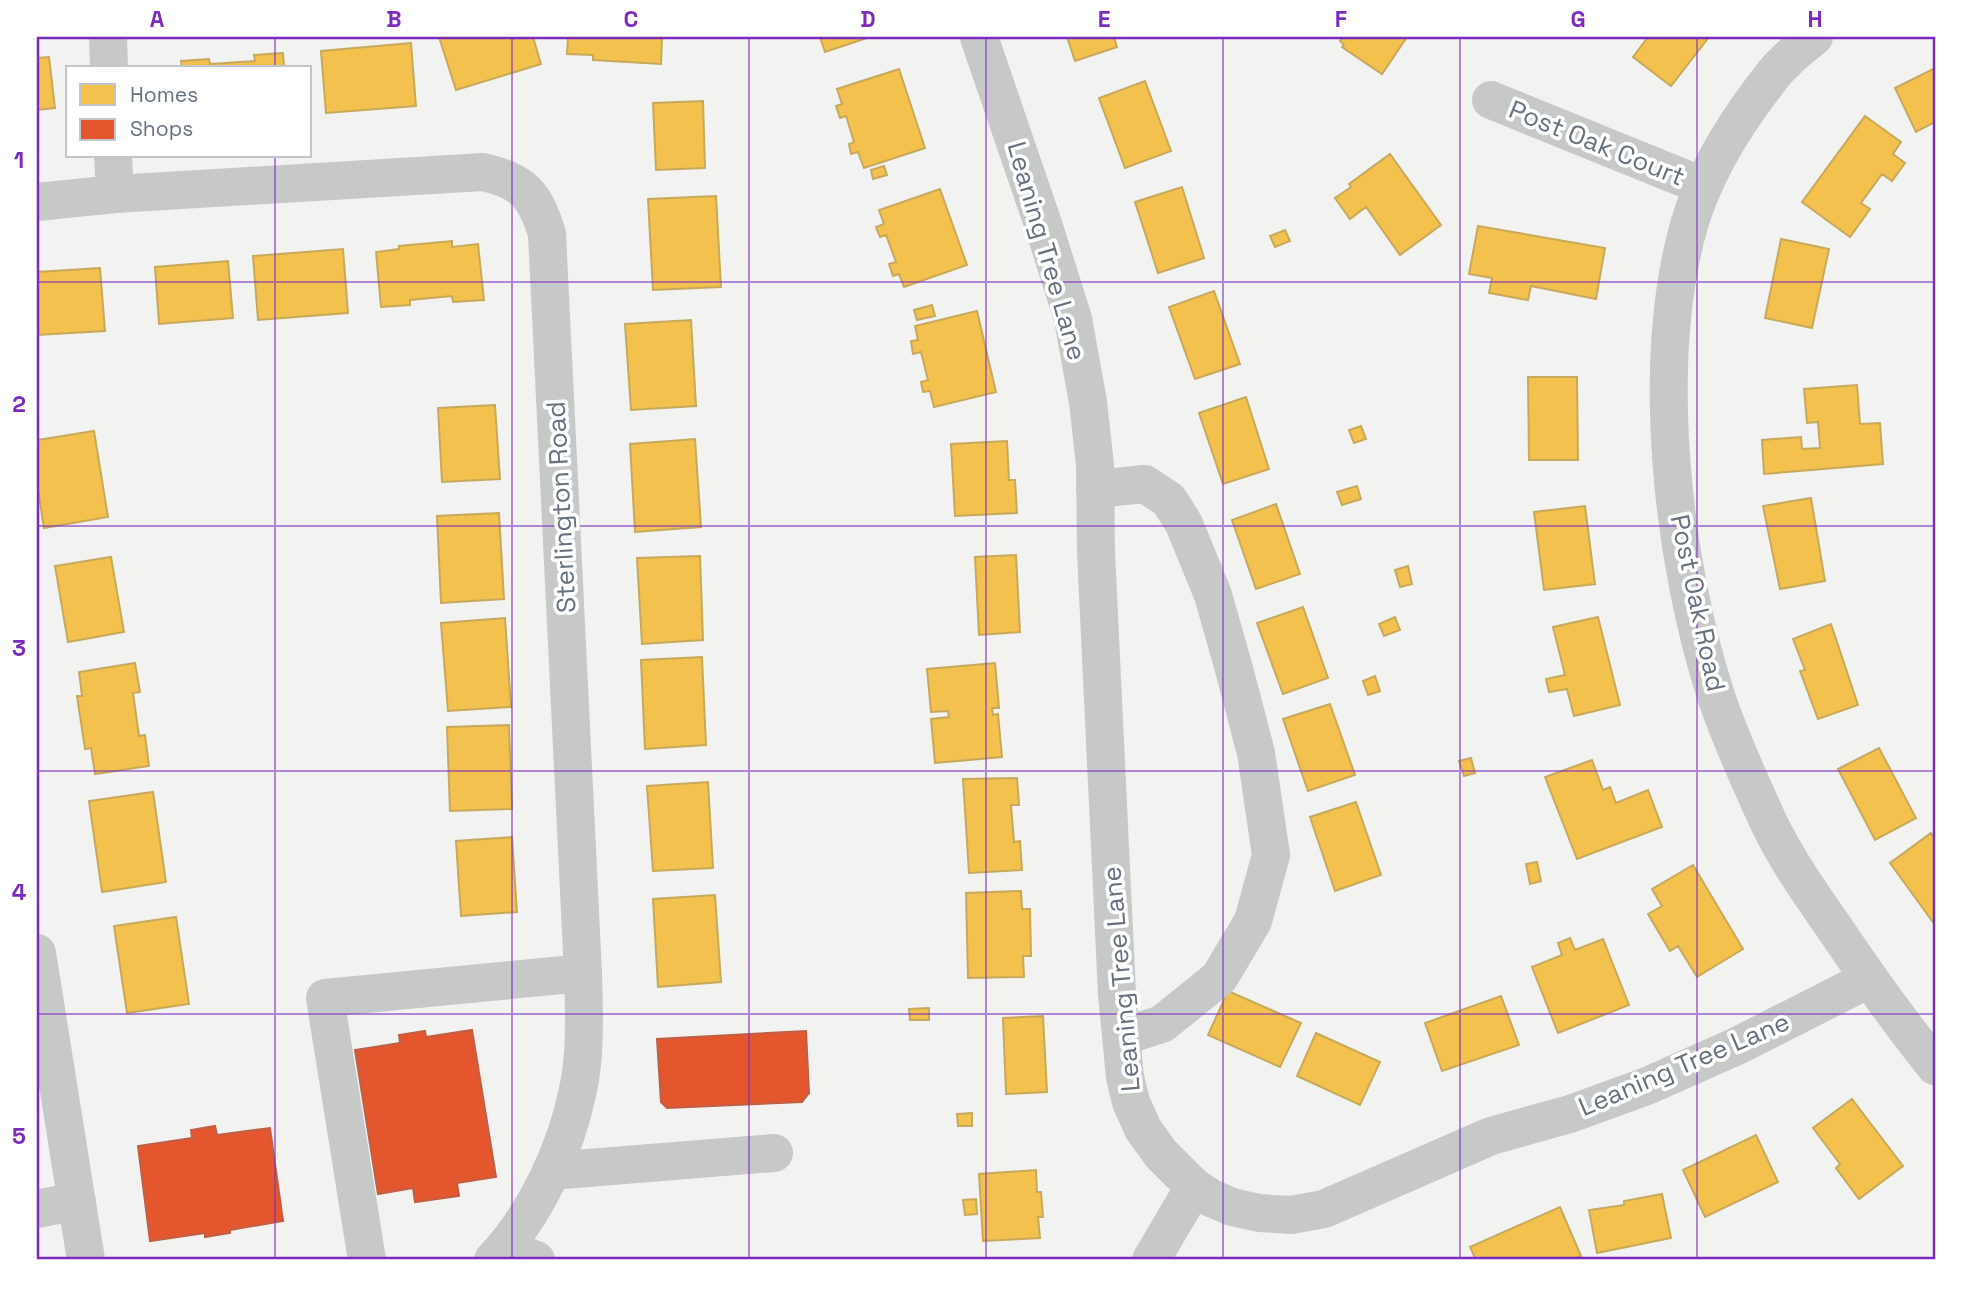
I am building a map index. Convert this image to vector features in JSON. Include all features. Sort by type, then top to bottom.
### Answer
[{"type":"street","points":[[107,37],[109,66]]},
{"type":"street","name":"Leaning Tree Lane","points":[[979,37],[1073,319],[1088,402],[1095,489],[1096,566],[1121,1037],[1125,1077],[1131,1102],[1143,1129],[1161,1154],[1194,1187],[1232,1207],[1259,1213],[1292,1215],[1324,1209],[1491,1136],[1570,1114],[1647,1086],[1737,1046],[1869,979]]},
{"type":"street","name":"Post Oak Road","points":[[1814,37],[1782,64],[1723,144],[1689,225],[1675,293],[1669,373],[1672,459],[1680,547],[1717,700],[1769,822],[1795,870],[1869,979],[1935,1066]]},
{"type":"street","name":"Post Oak Court","points":[[1491,100],[1703,187]]},
{"type":"street","points":[[113,158],[115,194]]},
{"type":"street","name":"Sterlington Road","points":[[37,202],[115,194],[483,172],[505,177],[524,189],[539,208],[547,234],[584,1032],[578,1090],[551,1171],[511,1256]]},
{"type":"street","points":[[1095,489],[1145,484],[1169,500],[1184,524],[1213,594],[1256,753],[1270,855],[1253,921],[1219,978],[1162,1024],[1121,1037]]},
{"type":"street","points":[[37,953],[86,1260]]},
{"type":"street","points":[[367,1260],[325,998],[583,973]]},
{"type":"street","points":[[551,1171],[774,1153]]},
{"type":"street","points":[[1151,1260],[1194,1187]]},
{"type":"street","points":[[37,1209],[77,1201]]},
{"type":"building: Homes","points":[[439,37],[533,37],[541,64],[456,90]]},
{"type":"building: Homes","points":[[568,37],[662,37],[661,64],[593,60],[593,55],[567,54]]},
{"type":"building: Homes","points":[[820,37],[870,37],[825,52]]},
{"type":"building: Homes","points":[[1067,37],[1114,37],[1117,47],[1075,61]]},
{"type":"building: Homes","points":[[1343,37],[1407,37],[1382,74],[1342,47],[1344,45],[1340,41]]},
{"type":"building: Homes","points":[[1648,37],[1709,37],[1671,86],[1633,57]]},
{"type":"building: Homes","points":[[411,43],[416,106],[326,113],[321,51]]},
{"type":"building: Homes","points":[[283,53],[284,66],[182,66],[181,61],[209,59],[210,64],[255,61],[254,55]]},
{"type":"building: Homes","points":[[49,57],[55,108],[37,110],[37,58]]},
{"type":"building: Homes","points":[[1935,68],[1935,122],[1916,132],[1895,88]]},
{"type":"building: Homes","points":[[899,69],[925,148],[864,168],[858,152],[851,154],[849,144],[854,142],[846,116],[840,118],[836,106],[842,104],[837,89]]},
{"type":"building: Homes","points":[[1145,81],[1171,151],[1125,168],[1099,98]]},
{"type":"building: Homes","points":[[703,101],[705,168],[656,170],[653,103]]},
{"type":"building: Homes","points":[[1865,116],[1901,142],[1893,154],[1905,163],[1892,181],[1882,174],[1861,203],[1870,209],[1850,237],[1802,202]]},
{"type":"building: Homes","points":[[1390,154],[1441,225],[1400,255],[1366,207],[1350,219],[1335,198],[1351,187],[1349,184]]},
{"type":"building: Homes","points":[[884,166],[887,175],[873,179],[871,170]]},
{"type":"building: Homes","points":[[1182,187],[1204,258],[1158,273],[1135,202]]},
{"type":"building: Homes","points":[[940,189],[967,265],[904,287],[899,274],[893,276],[889,264],[896,262],[886,235],[880,237],[876,227],[884,224],[879,210]]},
{"type":"building: Homes","points":[[716,196],[721,287],[653,290],[648,199]]},
{"type":"building: Homes","points":[[1478,226],[1605,248],[1596,299],[1531,286],[1528,300],[1489,293],[1492,278],[1469,274]]},
{"type":"building: Homes","points":[[1285,230],[1290,241],[1275,247],[1270,236]]},
{"type":"building: Homes","points":[[1781,239],[1829,249],[1812,328],[1765,318]]},
{"type":"building: Homes","points":[[452,241],[452,247],[478,244],[484,300],[453,302],[452,296],[410,300],[410,305],[381,307],[376,252],[399,249],[399,246]]},
{"type":"building: Homes","points":[[343,249],[348,313],[258,320],[253,256]]},
{"type":"building: Homes","points":[[228,261],[233,318],[159,324],[155,267]]},
{"type":"building: Homes","points":[[100,268],[105,331],[37,335],[37,272]]},
{"type":"building: Homes","points":[[1214,291],[1240,364],[1195,379],[1169,307]]},
{"type":"building: Homes","points":[[932,305],[935,316],[917,320],[914,310]]},
{"type":"building: Homes","points":[[977,311],[996,392],[934,407],[930,391],[923,392],[921,382],[928,380],[921,352],[913,354],[911,341],[918,340],[915,326]]},
{"type":"building: Homes","points":[[691,320],[696,406],[631,410],[625,324]]},
{"type":"building: Homes","points":[[1528,377],[1577,377],[1578,460],[1529,460]]},
{"type":"building: Homes","points":[[1857,385],[1860,424],[1880,423],[1883,464],[1764,474],[1762,440],[1801,437],[1802,449],[1820,448],[1818,422],[1807,423],[1804,389]]},
{"type":"building: Homes","points":[[1246,397],[1269,469],[1223,484],[1199,413]]},
{"type":"building: Homes","points":[[495,405],[500,479],[442,482],[438,408]]},
{"type":"building: Homes","points":[[1361,426],[1366,439],[1354,443],[1349,430]]},
{"type":"building: Homes","points":[[94,431],[108,517],[44,528],[37,483],[37,440]]},
{"type":"building: Homes","points":[[695,439],[701,527],[635,532],[630,444]]},
{"type":"building: Homes","points":[[1007,441],[1009,480],[1015,480],[1017,513],[955,516],[951,444]]},
{"type":"building: Homes","points":[[1357,486],[1361,499],[1342,505],[1337,492]]},
{"type":"building: Homes","points":[[1811,498],[1825,581],[1780,589],[1763,506]]},
{"type":"building: Homes","points":[[1276,504],[1300,574],[1256,589],[1232,520]]},
{"type":"building: Homes","points":[[1585,506],[1595,584],[1544,590],[1534,512]]},
{"type":"building: Homes","points":[[499,513],[504,599],[441,603],[437,516]]},
{"type":"building: Homes","points":[[1016,555],[1020,632],[979,635],[975,557]]},
{"type":"building: Homes","points":[[700,556],[703,640],[642,644],[637,558]]},
{"type":"building: Homes","points":[[111,557],[124,632],[68,642],[55,566]]},
{"type":"building: Homes","points":[[1408,566],[1412,584],[1400,587],[1395,570]]},
{"type":"building: Homes","points":[[1303,607],[1328,678],[1283,694],[1257,623]]},
{"type":"building: Homes","points":[[1395,617],[1400,630],[1384,636],[1379,624]]},
{"type":"building: Homes","points":[[1598,617],[1620,705],[1574,716],[1567,689],[1549,692],[1546,679],[1565,675],[1553,627]]},
{"type":"building: Homes","points":[[505,618],[511,707],[448,711],[441,623]]},
{"type":"building: Homes","points":[[1831,624],[1858,705],[1818,719],[1800,671],[1805,670],[1793,639]]},
{"type":"building: Homes","points":[[702,657],[706,745],[645,749],[641,660]]},
{"type":"building: Homes","points":[[135,663],[140,692],[133,693],[139,736],[145,735],[149,766],[95,774],[91,748],[85,749],[77,696],[82,696],[79,672]]},
{"type":"building: Homes","points":[[995,663],[999,708],[992,708],[993,715],[998,714],[1002,757],[935,763],[931,719],[949,717],[948,711],[931,712],[927,669]]},
{"type":"building: Homes","points":[[1375,676],[1380,691],[1368,695],[1363,681]]},
{"type":"building: Homes","points":[[1330,704],[1355,775],[1308,791],[1283,719]]},
{"type":"building: Homes","points":[[509,725],[512,809],[450,811],[447,727]]},
{"type":"building: Homes","points":[[1879,748],[1916,818],[1875,840],[1838,769]]},
{"type":"building: Homes","points":[[1471,758],[1475,773],[1464,776],[1459,761]]},
{"type":"building: Homes","points":[[1592,760],[1603,790],[1610,787],[1616,803],[1648,790],[1662,827],[1577,859],[1545,777]]},
{"type":"building: Homes","points":[[1017,778],[1019,805],[1011,805],[1014,842],[1020,841],[1022,870],[969,873],[963,779]]},
{"type":"building: Homes","points":[[708,782],[713,868],[653,871],[647,786]]},
{"type":"building: Homes","points":[[153,792],[166,882],[102,892],[89,801]]},
{"type":"building: Homes","points":[[1356,802],[1381,875],[1335,891],[1310,817]]},
{"type":"building: Homes","points":[[1931,833],[1935,839],[1935,925],[1890,863]]},
{"type":"building: Homes","points":[[512,837],[517,912],[461,916],[456,841]]},
{"type":"building: Homes","points":[[1537,862],[1541,881],[1530,884],[1526,864]]},
{"type":"building: Homes","points":[[1693,865],[1743,949],[1697,977],[1678,946],[1670,951],[1648,914],[1662,906],[1652,889]]},
{"type":"building: Homes","points":[[1021,891],[1022,909],[1030,909],[1031,956],[1023,956],[1024,977],[968,978],[966,893]]},
{"type":"building: Homes","points":[[715,895],[721,982],[658,987],[653,899]]},
{"type":"building: Homes","points":[[176,917],[189,1004],[127,1013],[114,926]]},
{"type":"building: Homes","points":[[1570,938],[1575,950],[1603,939],[1629,1005],[1558,1033],[1532,967],[1562,955],[1558,943]]},
{"type":"building: Homes","points":[[1228,991],[1301,1023],[1280,1067],[1208,1035]]},
{"type":"building: Homes","points":[[1501,996],[1519,1045],[1442,1071],[1425,1023]]},
{"type":"building: Homes","points":[[929,1008],[929,1020],[910,1020],[909,1009]]},
{"type":"building: Homes","points":[[1043,1016],[1047,1092],[1006,1094],[1003,1018]]},
{"type":"building: Homes","points":[[1316,1033],[1380,1062],[1360,1105],[1297,1076]]},
{"type":"building: Homes","points":[[1852,1099],[1903,1166],[1859,1199],[1836,1168],[1840,1164],[1813,1128]]},
{"type":"building: Homes","points":[[972,1113],[972,1126],[958,1126],[957,1114]]},
{"type":"building: Homes","points":[[1756,1135],[1778,1182],[1705,1217],[1683,1170]]},
{"type":"building: Homes","points":[[1036,1170],[1037,1192],[1041,1192],[1043,1217],[1038,1217],[1040,1238],[983,1241],[979,1174]]},
{"type":"building: Homes","points":[[1662,1194],[1671,1238],[1597,1253],[1589,1210],[1624,1205],[1624,1201]]},
{"type":"building: Homes","points":[[976,1199],[977,1214],[965,1215],[963,1200]]},
{"type":"building: Homes","points":[[1560,1207],[1581,1256],[1570,1260],[1476,1260],[1470,1247]]},
{"type":"building: Shops","points":[[472,1030],[496,1177],[457,1183],[459,1196],[415,1202],[413,1188],[378,1194],[355,1050],[400,1043],[399,1035],[425,1031],[426,1037]]},
{"type":"building: Shops","points":[[806,1031],[809,1093],[802,1102],[667,1108],[661,1102],[657,1039]]},
{"type":"building: Shops","points":[[215,1126],[217,1135],[270,1128],[283,1221],[205,1237],[205,1233],[150,1241],[138,1146],[192,1138],[191,1130]]}]
